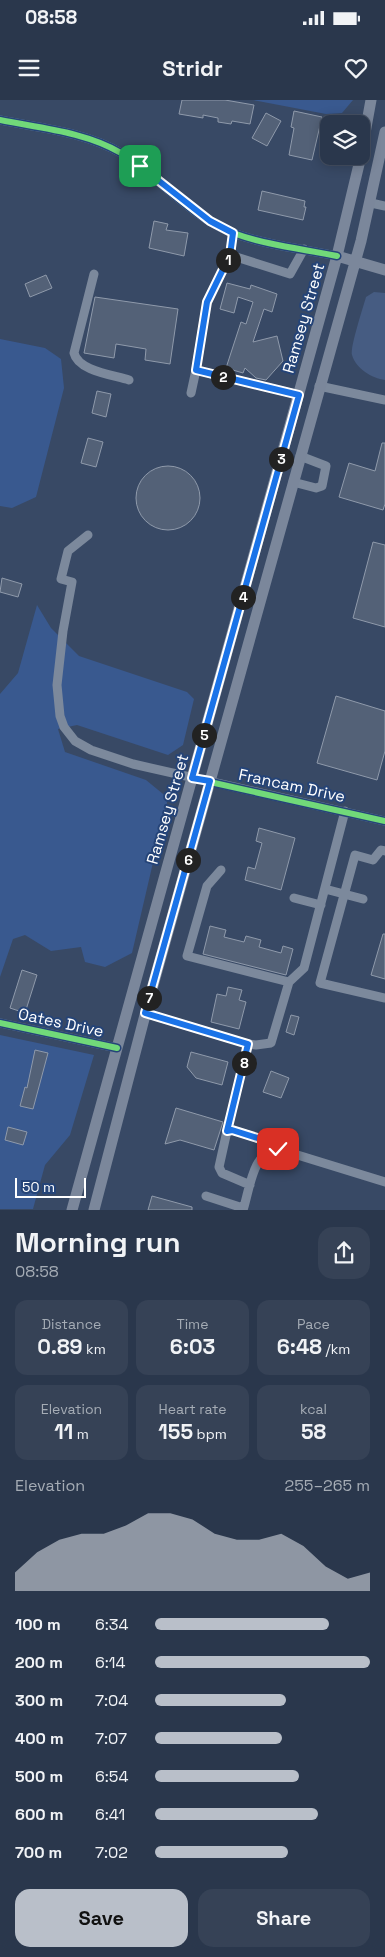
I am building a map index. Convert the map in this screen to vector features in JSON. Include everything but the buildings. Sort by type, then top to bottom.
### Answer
[{"type":"main road","name":"Ramsey Street","points":[[368,115],[371,100]]},
{"type":"main road","name":"Ramsey Street","points":[[94,1210],[145,1013],[355,261],[385,132]]},
{"type":"main road","name":"Ramsey Street","points":[[72,1210],[338,256],[359,165]]},
{"type":"main road","points":[[338,256],[385,270]]},
{"type":"street","points":[[0,120],[82,137],[111,148],[140,166],[210,221],[233,233],[338,256]]},
{"type":"street","points":[[370,203],[385,206]]},
{"type":"street","points":[[191,392],[207,302],[230,255],[233,233]]},
{"type":"street","points":[[230,255],[290,274],[304,249]]},
{"type":"street","points":[[94,274],[74,353],[75,358],[82,366],[130,380]]},
{"type":"street","points":[[196,370],[299,395]]},
{"type":"street","points":[[320,386],[385,400]]},
{"type":"street","points":[[293,482],[316,488],[322,486],[326,466],[300,456]]},
{"type":"street","name":"Francam Drive","points":[[88,535],[68,551],[61,579],[72,582],[63,631],[57,685],[59,711],[64,727],[75,741],[91,750],[132,764],[385,821]]},
{"type":"street","points":[[145,1013],[248,1044],[271,1043],[289,982],[304,968],[345,811]]},
{"type":"street","points":[[385,851],[381,850],[372,860],[355,855],[320,983],[385,998]]},
{"type":"street","points":[[222,870],[207,886],[187,956],[289,982]]},
{"type":"street","points":[[325,889],[363,899]]},
{"type":"street","points":[[294,898],[321,905]]},
{"type":"street","name":"Oates Drive","points":[[0,1023],[117,1048]]},
{"type":"street","points":[[248,1044],[219,1167],[222,1173],[250,1185]]},
{"type":"street","points":[[227,1131],[232,1130],[270,1142],[278,1149]]},
{"type":"street","points":[[206,1196],[243,1209],[259,1159],[269,1150],[278,1149],[385,1182]]},
{"type":"shaded area","points":[[253,100],[353,100],[342,113],[326,114]]},
{"type":"shaded area","points":[[374,292],[385,293],[385,380],[361,369],[352,355],[355,336],[366,297]]},
{"type":"shaded area","points":[[0,339],[45,348],[61,359],[64,388],[36,497],[12,508],[0,506]]},
{"type":"shaded area","points":[[37,605],[51,628],[79,656],[187,692],[194,699],[183,745],[168,755],[77,725],[58,729],[65,752],[146,780],[168,798],[132,953],[105,967],[85,962],[81,947],[51,951],[25,935],[13,939],[0,977],[0,694],[18,673]]},
{"type":"shaded area","points":[[0,1035],[94,1055],[70,1135],[45,1165],[33,1209],[0,1209]]},
{"type":"cycle path","points":[[0,120],[78,135],[107,146],[135,163],[203,217],[233,233],[271,244],[337,256]]},
{"type":"cycle path","points":[[192,778],[385,821]]},
{"type":"cycle path","points":[[0,1023],[117,1048]]},
{"type":"route","points":[[140,166],[210,221],[233,233],[230,255],[207,302],[196,370],[299,395],[192,778],[210,781],[145,1013],[248,1044],[227,1131],[232,1130],[270,1142],[278,1149]]}]
